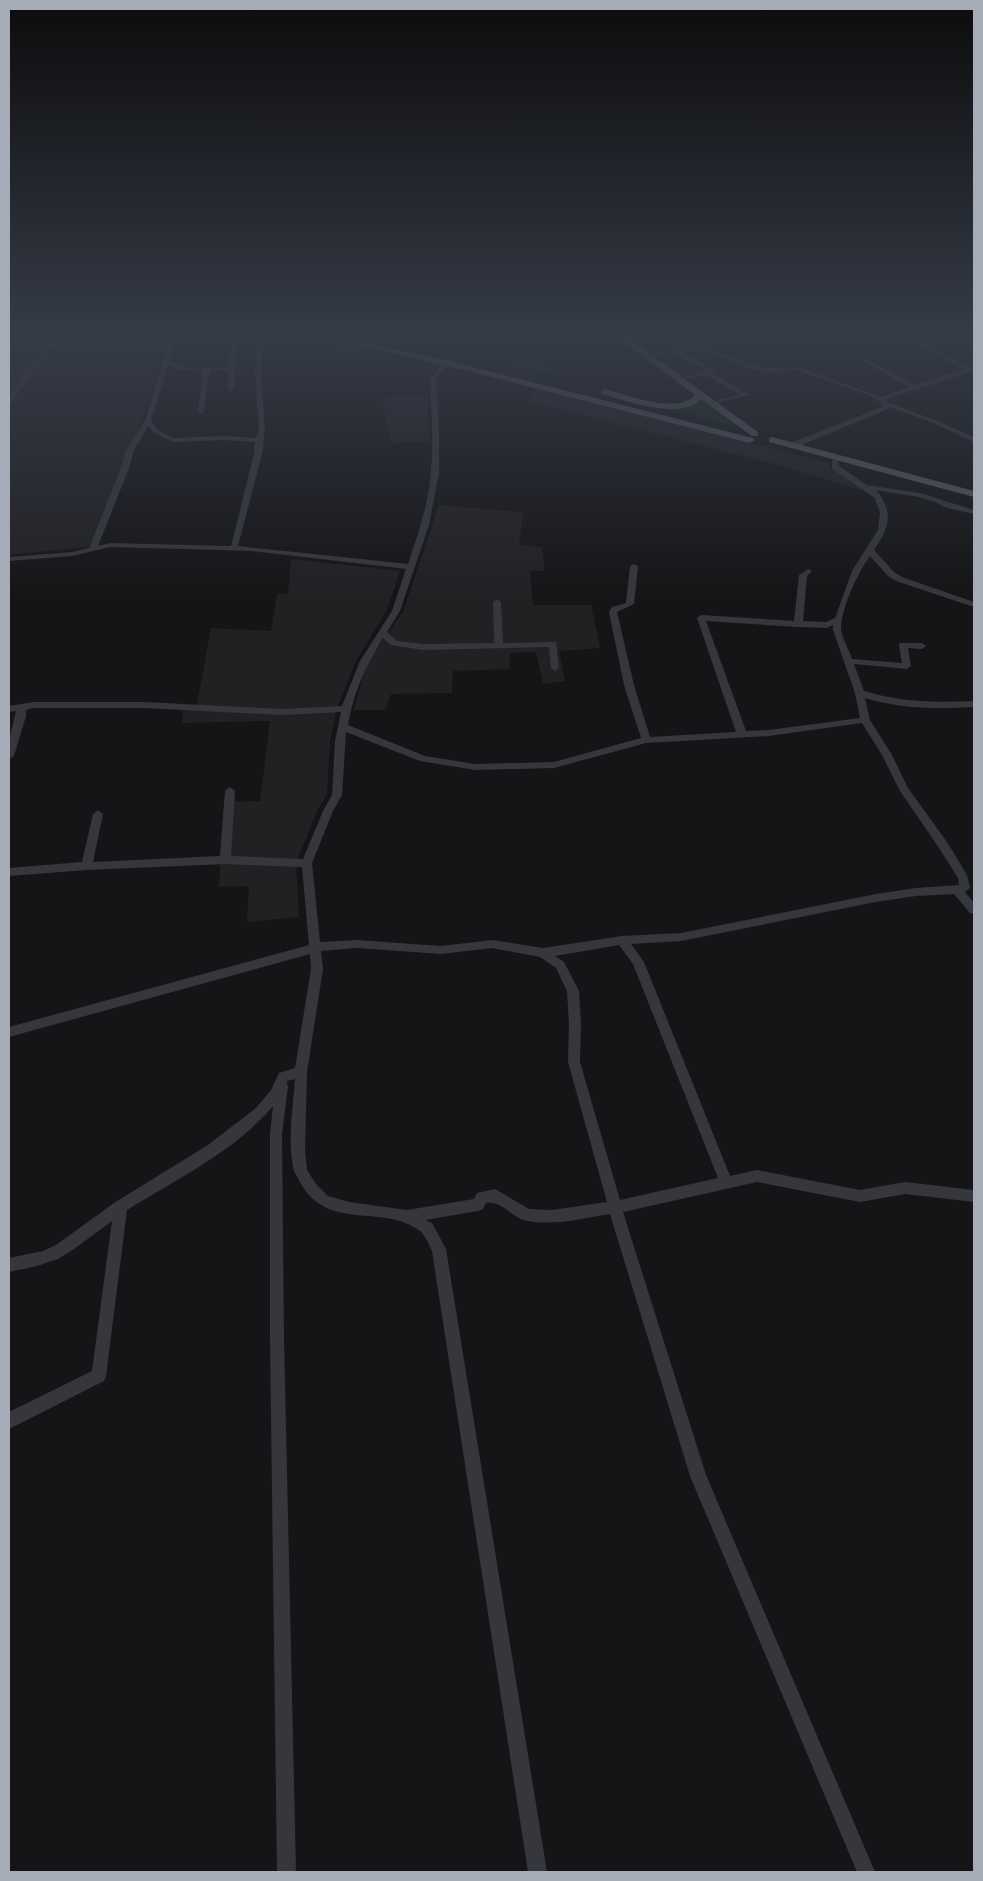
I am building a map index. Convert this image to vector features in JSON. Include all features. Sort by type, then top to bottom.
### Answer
[{"type":"main road","points":[[694,421],[754,436],[769,436],[765,444]]},
{"type":"main road","points":[[702,421],[754,436]]},
{"type":"main road","points":[[734,421],[754,436]]},
{"type":"main road","points":[[737,421],[754,436]]},
{"type":"main road","points":[[765,444],[791,446],[861,466],[974,494]]},
{"type":"main road","points":[[765,444],[835,462],[861,466]]},
{"type":"street","points":[[148,421],[150,427],[154,431],[172,440],[223,438],[259,440]]},
{"type":"street","points":[[92,550],[125,468],[130,450],[148,421]]},
{"type":"street","points":[[234,548],[258,454],[262,430],[261,421]]},
{"type":"street","points":[[435,421],[435,473],[425,525],[396,611],[364,661],[346,709],[340,741],[337,795],[328,810],[307,864],[316,969],[301,1072],[298,1150],[301,1171],[311,1188],[324,1201],[349,1208],[407,1216],[478,1205],[482,1197],[495,1195],[527,1215],[552,1216],[615,1207],[757,1176],[860,1196],[905,1188],[974,1196]]},
{"type":"street","points":[[791,446],[854,421]]},
{"type":"street","points":[[932,421],[974,440]]},
{"type":"street","points":[[835,462],[835,467],[878,496]]},
{"type":"street","points":[[974,512],[920,495],[870,487],[883,502],[885,524],[877,542],[856,570],[838,620],[837,630],[860,693],[865,720],[887,755],[904,789],[963,878],[965,890],[974,910]]},
{"type":"street","points":[[9,559],[72,554],[110,545],[234,548],[410,567]]},
{"type":"street","points":[[870,551],[891,574],[899,579],[974,605]]},
{"type":"street","points":[[634,566],[630,604],[615,609],[613,612],[629,685],[646,740]]},
{"type":"street","points":[[798,624],[802,575],[808,571]]},
{"type":"street","points":[[496,646],[499,644],[497,602]]},
{"type":"street","points":[[742,734],[701,618],[828,625],[838,620]]},
{"type":"street","points":[[382,633],[394,643],[423,647],[553,644],[555,668]]},
{"type":"street","points":[[848,661],[907,666],[903,644],[922,646]]},
{"type":"street","points":[[860,693],[883,701],[924,706],[974,704]]},
{"type":"street","points":[[9,709],[33,705],[144,706],[282,712],[346,709]]},
{"type":"street","points":[[9,756],[21,716],[21,708]]},
{"type":"street","points":[[343,726],[422,759],[475,767],[554,765],[612,751],[646,740],[742,734],[865,720]]},
{"type":"street","points":[[225,860],[230,791]]},
{"type":"street","points":[[87,866],[98,814]]},
{"type":"street","points":[[9,872],[87,866],[225,860],[307,864]]},
{"type":"street","points":[[9,1032],[323,946],[357,944],[441,950],[492,944],[543,953],[622,940],[681,937],[876,898],[916,892],[965,890]]},
{"type":"street","points":[[622,940],[638,962],[726,1182]]},
{"type":"street","points":[[543,953],[560,965],[573,991],[575,1024],[574,1062],[615,1207],[698,1476],[866,1872]]},
{"type":"street","points":[[287,1872],[277,1330],[276,1134],[283,1077],[301,1072]]},
{"type":"street","points":[[9,1266],[53,1254],[121,1207],[231,1137],[272,1100],[282,1087]]},
{"type":"street","points":[[9,1421],[21,1413],[99,1376],[121,1207]]},
{"type":"street","points":[[407,1216],[427,1228],[439,1249],[538,1872]]},
{"type":"shaded area","points":[[9,421],[142,421],[89,547],[9,555]]},
{"type":"shaded area","points":[[387,421],[429,421],[429,442],[391,443]]},
{"type":"shaded area","points":[[604,421],[664,421],[831,464],[828,467],[876,496],[763,461]]},
{"type":"shaded area","points":[[713,421],[733,421],[737,424],[734,426]]},
{"type":"shaded area","points":[[439,505],[523,512],[519,545],[542,547],[545,571],[530,571],[533,605],[591,605],[600,648],[559,651],[565,681],[543,684],[536,652],[509,653],[510,669],[453,671],[452,693],[391,694],[385,710],[354,710],[367,662],[403,612]]},
{"type":"shaded area","points":[[291,559],[400,571],[387,610],[356,661],[337,708],[330,741],[327,794],[318,809],[296,863],[299,917],[247,922],[249,886],[219,887],[224,802],[260,801],[270,721],[182,723],[183,711],[197,704],[211,628],[271,631],[277,594],[288,593]]}]
